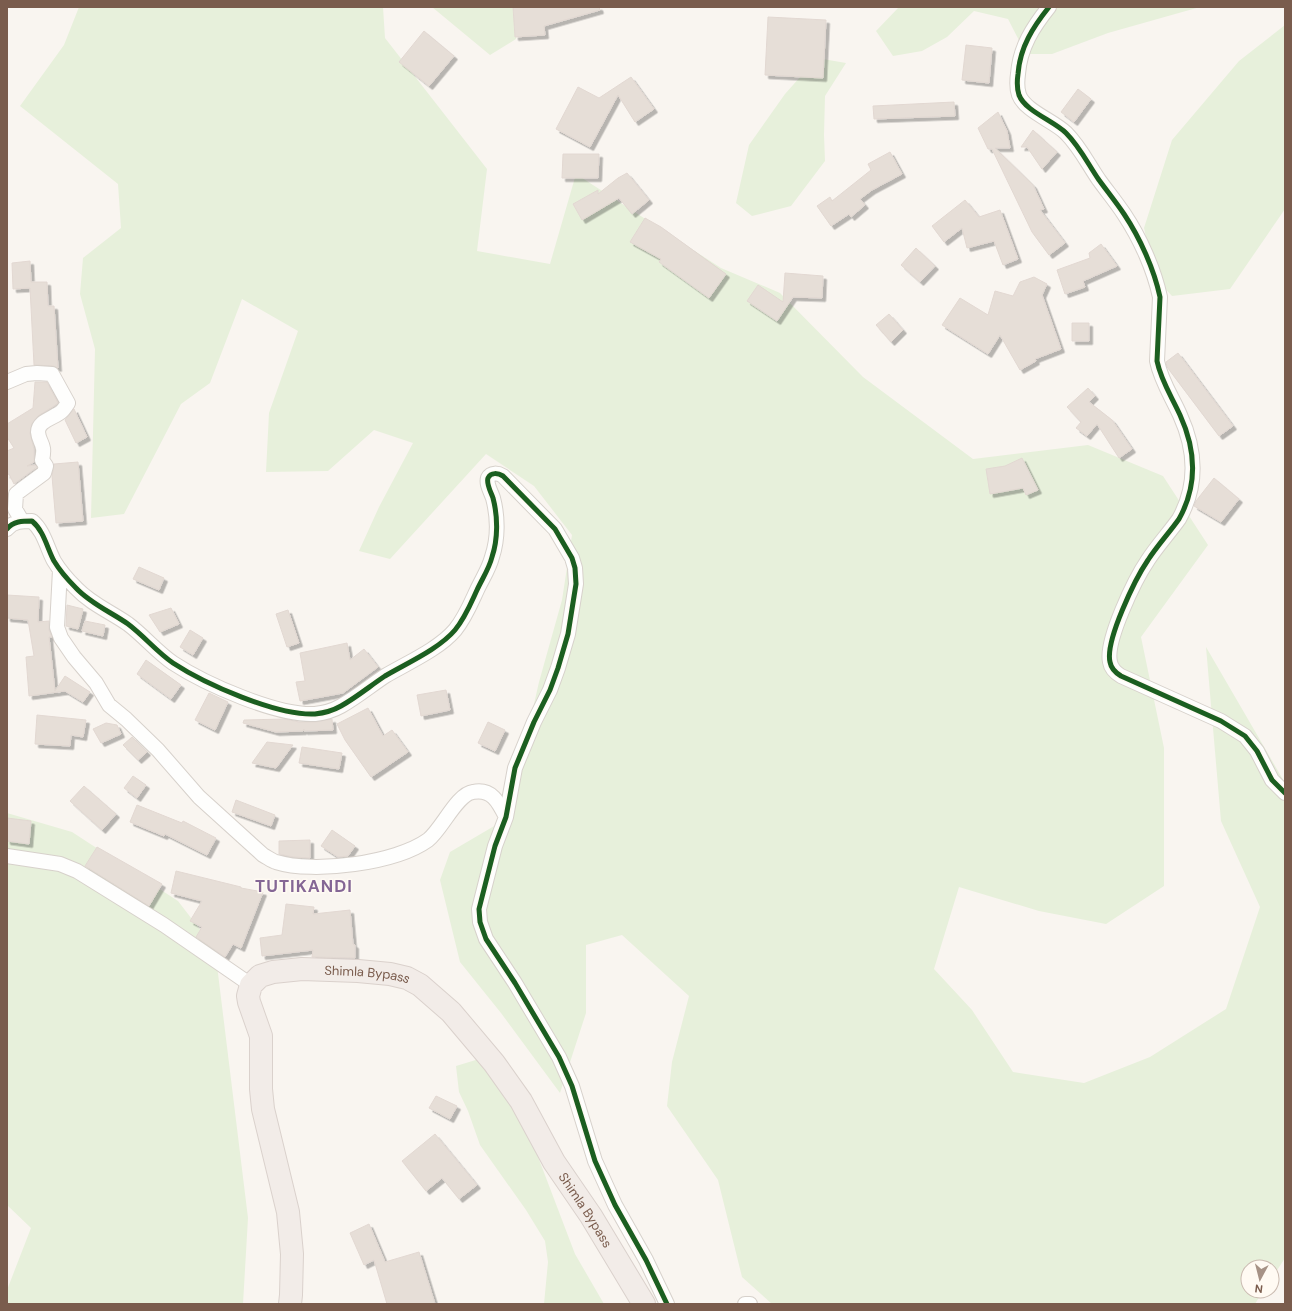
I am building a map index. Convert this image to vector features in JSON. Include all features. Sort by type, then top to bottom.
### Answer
[{"type":"highway","name":"Shimla Bypass","points":[[251,984],[260,976],[273,972],[302,969],[390,974],[406,978],[420,985],[451,1012],[494,1063],[521,1101],[554,1162],[591,1216],[644,1304]]},
{"type":"highway","points":[[251,984],[249,990],[249,1002],[261,1036],[262,1109],[288,1212],[292,1254],[290,1304]]},
{"type":"street","points":[[1049,7],[1034,26],[1027,38],[1021,54],[1017,82],[1019,95],[1025,104],[1064,132],[1077,145],[1125,215],[1140,241],[1160,297],[1158,349],[1159,371],[1187,432],[1192,461],[1191,493],[1183,512],[1141,570],[1115,629],[1109,649],[1110,662],[1114,670],[1121,676],[1221,721],[1245,736],[1257,752],[1272,780],[1285,793]]},
{"type":"street","points":[[7,382],[26,374],[52,374],[68,403],[62,412],[41,424],[39,428],[38,432],[44,449],[42,460],[46,466],[44,473],[16,494],[15,509],[22,521]]},
{"type":"street","points":[[7,529],[10,525],[22,521],[32,521],[37,525],[55,562],[77,590],[90,601],[126,623],[173,663],[234,694],[255,702],[290,711],[315,714],[340,706],[434,648],[451,635],[463,620],[494,552],[496,514],[488,479],[493,474],[503,476],[556,529],[572,558],[576,576],[568,634],[550,690],[534,722],[518,760],[506,817],[486,880],[479,909],[480,922],[486,939],[515,983],[559,1057],[572,1086],[595,1161],[615,1205],[646,1260],[667,1304]]},
{"type":"street","points":[[60,570],[57,627],[61,638],[74,657],[96,683],[109,705],[158,750],[199,797],[263,855],[271,860],[285,864],[318,867],[363,863],[392,856],[414,848],[428,839],[438,830],[459,800],[473,791],[490,794],[498,802],[506,817]]},
{"type":"street","points":[[7,856],[60,864],[77,871],[164,925],[251,984]]},
{"type":"street","points":[[745,1304],[750,1304]]},
{"type":"green space","points":[[79,7],[383,7],[385,38],[487,169],[477,251],[550,264],[576,174],[721,268],[780,293],[863,377],[973,459],[1088,445],[1163,476],[1208,545],[1141,637],[1164,748],[1164,886],[1106,924],[1039,911],[959,887],[934,969],[972,1010],[1013,1072],[1084,1083],[1150,1057],[1226,1009],[1260,907],[1221,821],[1206,647],[1285,783],[1285,1258],[1280,1266],[1280,1259],[1240,1259],[1240,1299],[1258,1299],[1255,1304],[772,1304],[742,1277],[718,1180],[667,1106],[672,1062],[689,996],[622,935],[586,945],[586,1013],[560,1093],[501,1013],[460,962],[440,880],[450,852],[501,822],[521,761],[539,682],[562,600],[572,535],[534,486],[486,454],[390,559],[359,551],[379,507],[413,443],[374,430],[328,471],[266,472],[269,413],[298,331],[242,299],[210,383],[181,404],[124,514],[91,518],[95,349],[80,294],[83,258],[121,228],[118,184],[20,106],[64,45]]},
{"type":"green space","points":[[432,7],[523,7],[516,39],[490,55]]},
{"type":"green space","points":[[899,7],[1200,7],[1108,33],[1052,54],[1026,54],[1008,19],[974,11],[947,37],[922,51],[893,56],[876,31]]},
{"type":"green space","points":[[1285,25],[1285,209],[1230,289],[1172,296],[1155,278],[1144,228],[1172,140],[1239,61]]},
{"type":"green space","points":[[817,58],[846,63],[825,96],[825,161],[791,206],[752,216],[736,203],[749,145],[785,94]]},
{"type":"green space","points":[[7,813],[72,832],[178,901],[215,949],[248,1218],[243,1304],[7,1304],[7,1290],[31,1228],[7,1205]]},
{"type":"green space","points":[[479,1059],[524,1120],[575,1254],[604,1304],[544,1304],[548,1262],[545,1241],[526,1210],[480,1145],[468,1111],[459,1092],[456,1066]]},
{"type":"building","points":[[513,7],[599,7],[600,10],[544,26],[545,35],[515,37]]},
{"type":"building","points":[[768,17],[826,20],[823,78],[765,75]]},
{"type":"building","points":[[424,31],[454,56],[429,86],[399,62]]},
{"type":"building","points":[[966,45],[992,48],[989,83],[962,80]]},
{"type":"building","points":[[631,77],[654,109],[635,122],[618,95],[590,147],[556,129],[578,87],[599,98]]},
{"type":"building","points":[[1078,89],[1091,99],[1074,122],[1061,112]]},
{"type":"building","points":[[954,102],[955,116],[874,119],[873,106]]},
{"type":"building","points":[[998,112],[1007,131],[1010,148],[995,148],[1033,185],[1044,209],[1040,210],[1065,243],[1049,255],[1032,232],[992,149],[988,149],[978,128]]},
{"type":"building","points":[[1033,130],[1057,152],[1042,169],[1027,147],[1021,147]]},
{"type":"building","points":[[890,152],[902,174],[872,190],[860,199],[865,205],[851,217],[849,214],[831,226],[817,206],[830,197],[832,201],[871,170],[868,164]]},
{"type":"building","points":[[563,154],[599,154],[598,178],[562,178]]},
{"type":"building","points":[[627,173],[649,200],[632,214],[619,198],[582,220],[573,204],[598,190],[598,194],[618,178]]},
{"type":"building","points":[[965,200],[979,217],[1000,210],[1018,259],[1003,265],[994,241],[967,248],[962,228],[944,242],[932,226]]},
{"type":"building","points":[[645,218],[661,227],[726,274],[709,298],[659,262],[661,259],[630,242]]},
{"type":"building","points":[[1101,244],[1117,266],[1083,281],[1085,287],[1065,294],[1057,270],[1090,258],[1089,253]]},
{"type":"building","points":[[916,248],[935,266],[920,282],[901,265]]},
{"type":"building","points":[[30,261],[31,282],[47,282],[48,306],[54,306],[58,368],[53,366],[34,365],[30,288],[13,289],[12,263]]},
{"type":"building","points":[[785,273],[823,276],[822,298],[793,297],[777,321],[747,301],[758,285],[783,302]]},
{"type":"building","points":[[1034,277],[1047,284],[1042,295],[1061,349],[1035,359],[1036,361],[1020,370],[1000,335],[988,354],[942,325],[960,298],[988,315],[995,291],[1013,296],[1020,282]]},
{"type":"building","points":[[889,314],[903,330],[891,342],[876,325]]},
{"type":"building","points":[[1072,323],[1089,323],[1089,341],[1072,341]]},
{"type":"building","points":[[1178,353],[1233,426],[1219,436],[1167,367],[1166,362]]},
{"type":"building","points":[[35,382],[47,382],[58,403],[38,416],[32,424],[30,433],[34,449],[34,462],[27,466],[35,465],[37,467],[14,484],[9,474],[7,475],[7,451],[14,448],[7,437],[7,424],[33,408]]},
{"type":"building","points":[[1088,388],[1095,396],[1089,402],[1112,420],[1132,449],[1119,458],[1097,424],[1087,436],[1076,428],[1081,422],[1067,407]]},
{"type":"building","points":[[74,409],[87,437],[76,443],[65,420]]},
{"type":"building","points":[[1022,458],[1038,490],[1026,495],[1023,488],[990,494],[986,469],[1005,466]]},
{"type":"building","points":[[78,462],[83,521],[56,523],[52,476],[54,464]]},
{"type":"building","points":[[1214,478],[1239,499],[1221,522],[1194,506],[1196,501]]},
{"type":"building","points":[[139,567],[164,578],[159,590],[133,579]]},
{"type":"building","points":[[7,595],[39,597],[38,622],[49,621],[49,630],[52,637],[49,637],[55,691],[65,676],[90,692],[83,702],[65,691],[29,696],[26,657],[34,656],[28,620],[7,618]]},
{"type":"building","points":[[67,605],[83,609],[78,629],[66,626]]},
{"type":"building","points":[[171,608],[179,624],[160,632],[149,615]]},
{"type":"building","points":[[288,610],[299,643],[287,647],[276,614]]},
{"type":"building","points":[[85,621],[105,625],[103,636],[82,631]]},
{"type":"building","points":[[190,630],[203,638],[193,655],[180,647]]},
{"type":"building","points":[[347,643],[350,660],[364,649],[378,667],[343,693],[300,701],[296,682],[305,681],[300,653]]},
{"type":"building","points":[[146,660],[181,685],[171,699],[137,674]]},
{"type":"building","points":[[446,690],[450,710],[421,716],[417,695]]},
{"type":"building","points":[[209,693],[228,702],[215,730],[195,720]]},
{"type":"building","points":[[368,708],[383,736],[392,730],[408,752],[371,777],[345,740],[337,724]]},
{"type":"building","points":[[37,715],[86,720],[83,737],[71,735],[70,746],[35,744]]},
{"type":"building","points":[[285,719],[299,722],[315,722],[332,719],[333,730],[304,731],[304,729],[303,731],[276,732],[243,723],[244,720]]},
{"type":"building","points":[[488,722],[505,730],[495,751],[478,743]]},
{"type":"building","points":[[106,723],[117,725],[121,734],[101,743],[93,729]]},
{"type":"building","points":[[132,737],[147,752],[138,760],[123,745]]},
{"type":"building","points":[[267,742],[293,745],[276,768],[252,763]]},
{"type":"building","points":[[302,747],[342,753],[339,769],[299,763]]},
{"type":"building","points":[[133,776],[146,785],[137,798],[124,788]]},
{"type":"building","points":[[84,786],[116,814],[102,830],[70,801]]},
{"type":"building","points":[[236,800],[275,815],[271,826],[232,812]]},
{"type":"building","points":[[137,805],[182,823],[183,821],[216,838],[207,855],[165,834],[164,836],[130,822]]},
{"type":"building","points":[[7,818],[31,821],[29,844],[7,841]]},
{"type":"building","points":[[332,830],[355,846],[348,856],[338,857],[321,846]]},
{"type":"building","points":[[310,840],[310,858],[279,854],[279,841]]},
{"type":"building","points":[[97,847],[162,884],[149,906],[85,866]]},
{"type":"building","points":[[176,871],[241,888],[263,892],[241,948],[233,944],[225,957],[196,937],[202,927],[190,921],[202,901],[171,893]]},
{"type":"building","points":[[286,904],[314,907],[313,914],[350,910],[353,944],[355,945],[355,958],[312,957],[313,950],[262,956],[260,938],[282,935]]},
{"type":"building","points":[[436,1096],[457,1106],[450,1119],[429,1108]]},
{"type":"building","points":[[435,1134],[477,1185],[459,1199],[442,1178],[426,1191],[402,1161]]},
{"type":"building","points":[[369,1224],[385,1262],[419,1252],[435,1304],[387,1304],[374,1260],[364,1265],[350,1233]]},
{"type":"cycle path","points":[[1049,7],[1024,46],[1017,79],[1019,95],[1022,101],[1033,111],[1061,129],[1071,138],[1124,214],[1141,243],[1154,276],[1160,297],[1157,361],[1164,382],[1185,428],[1192,454],[1192,480],[1185,506],[1179,519],[1142,569],[1129,595],[1122,610],[1112,640],[1110,662],[1114,670],[1121,676],[1221,721],[1245,736],[1257,751],[1272,780],[1285,793]]},
{"type":"cycle path","points":[[7,529],[15,523],[32,521],[40,530],[56,565],[76,588],[82,594],[128,624],[173,663],[203,680],[242,697],[281,710],[315,714],[332,710],[347,703],[385,676],[432,649],[448,637],[462,621],[487,570],[494,550],[496,535],[495,505],[489,488],[489,476],[493,474],[503,476],[555,529],[572,558],[575,568],[576,584],[568,634],[550,690],[534,722],[515,768],[506,817],[495,846],[479,909],[480,922],[486,939],[515,983],[559,1057],[572,1086],[595,1161],[615,1205],[646,1260],[667,1304]]},
{"type":"district","name":"TUTIKANDI","points":[[304,886]]}]
